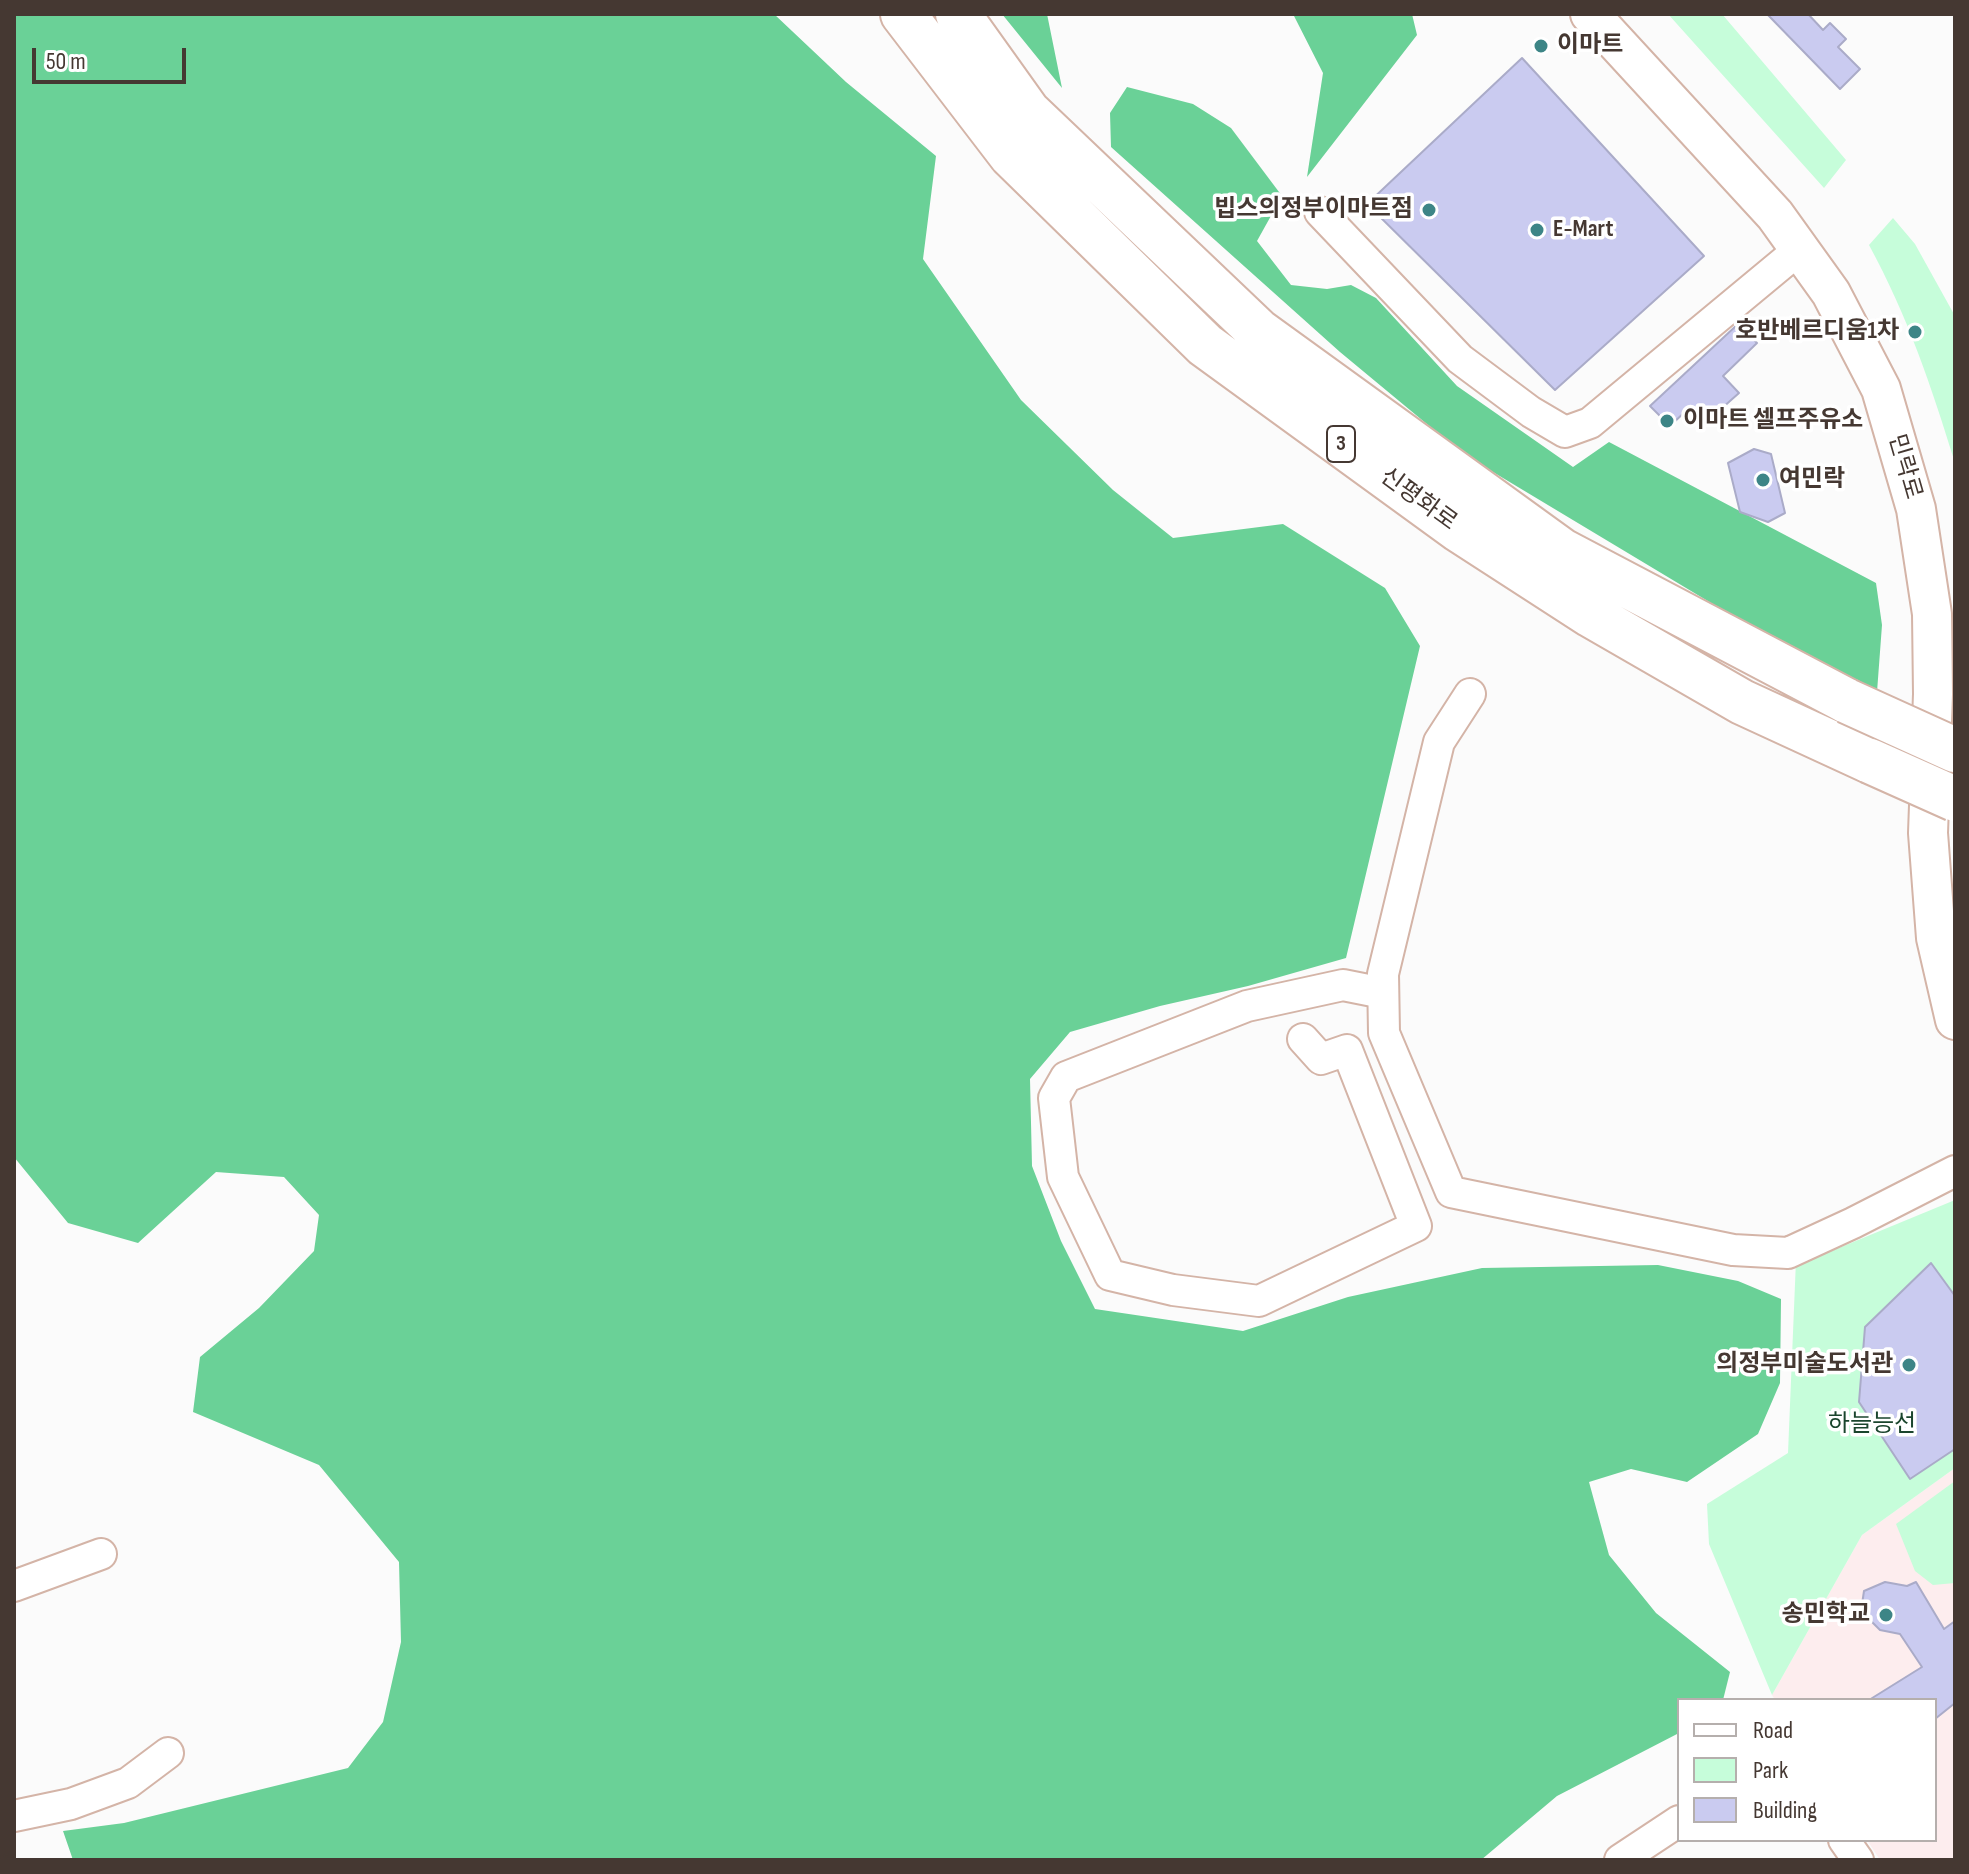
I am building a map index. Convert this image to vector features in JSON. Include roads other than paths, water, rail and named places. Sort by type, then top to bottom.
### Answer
[{"type":"highway","name":"신평화로","points":[[903,14],[1011,155],[1205,345],[1458,529],[1591,615],[1742,702],[1955,799]]},
{"type":"highway","name":"신평화로","points":[[958,14],[1028,112],[1258,331],[1562,551],[1847,701],[1955,750]]},
{"type":"main road","name":"민락로","points":[[1590,14],[1775,215],[1801,248],[1831,293],[1881,389],[1916,509],[1932,614],[1933,694],[1928,833],[1936,938],[1955,1020]]},
{"type":"street","points":[[1327,220],[1460,359],[1531,412],[1565,432],[1590,423],[1801,248]]},
{"type":"street","points":[[1470,694],[1439,742],[1383,974],[1384,1033],[1451,1192],[1733,1250],[1788,1253],[1955,1171]]},
{"type":"street","points":[[1303,1039],[1321,1059],[1347,1050],[1416,1226],[1259,1301],[1173,1290],[1110,1275],[1063,1177],[1054,1098],[1066,1077],[1247,1006],[1343,985],[1383,993]]},
{"type":"street","points":[[14,1586],[101,1554]]},
{"type":"street","points":[[14,1816],[71,1804],[128,1783],[168,1753]]},
{"type":"street","points":[[1627,1858],[1677,1822]]},
{"type":"place","name":"이마트","points":[[1541,46]]},
{"type":"place","name":"빕스의정부이마트점","points":[[1429,210]]},
{"type":"place","name":"E-Mart","points":[[1537,230]]},
{"type":"place","name":"호반베르디움1차","points":[[1915,332]]},
{"type":"place","name":"이마트 셀프주유소","points":[[1667,421]]},
{"type":"place","name":"여민락","points":[[1763,480]]},
{"type":"place","name":"의정부미술도서관","points":[[1909,1365]]},
{"type":"place","name":"송민학교","points":[[1886,1615]]},
{"type":"park label","name":"하늘능선","points":[[1872,1425]]}]
